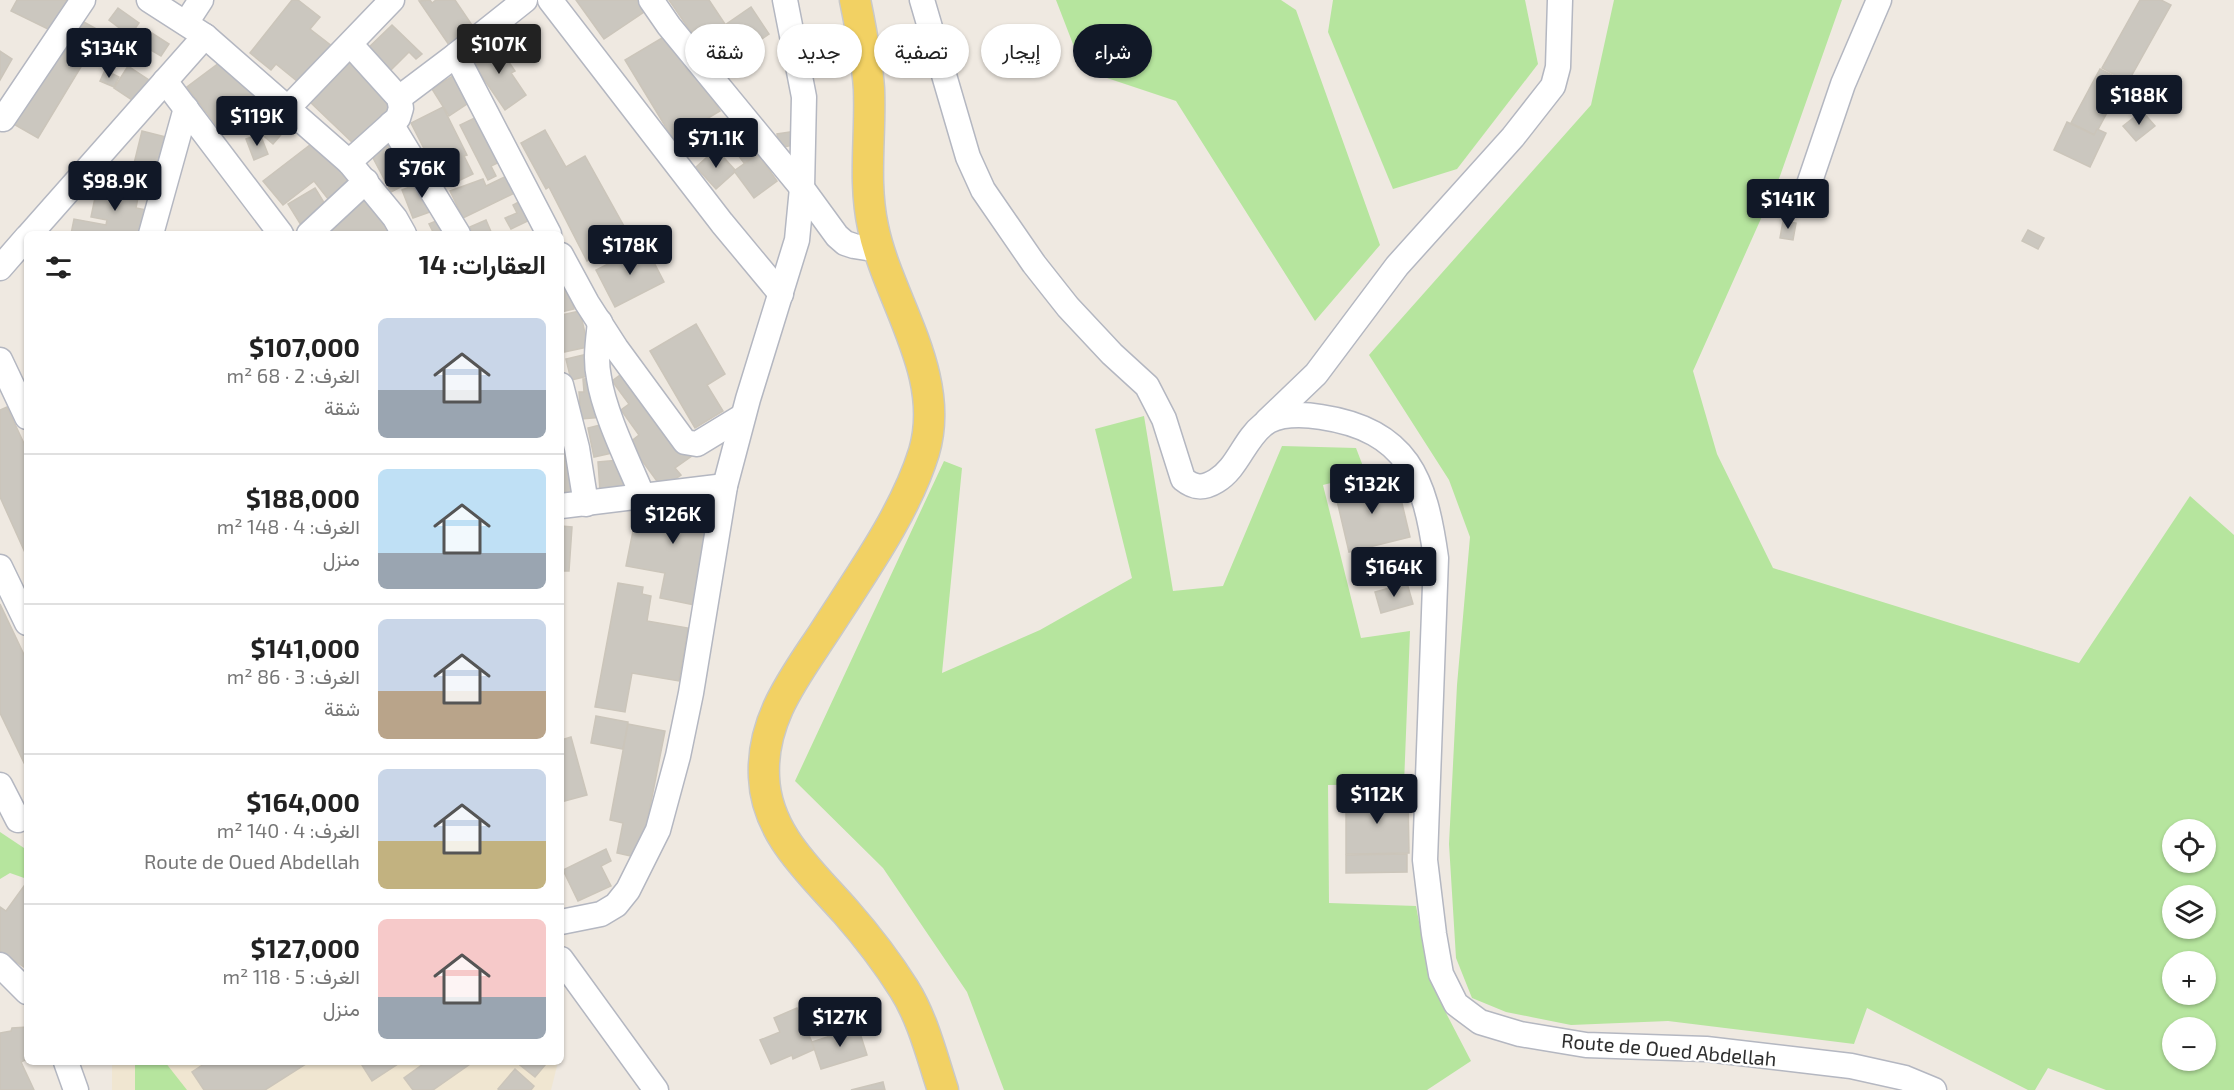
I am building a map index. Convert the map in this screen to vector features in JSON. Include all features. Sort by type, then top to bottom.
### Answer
[{"type":"main road","points":[[855,0],[868,88],[869,204],[879,250],[917,351],[925,382],[928,417],[925,448],[914,483],[894,519],[782,698],[767,734],[764,777],[769,808],[784,840],[807,871],[874,946],[906,992],[927,1040],[943,1090]]},
{"type":"street","points":[[3,119],[83,0]]},
{"type":"street","points":[[148,0],[196,30],[349,162],[395,218],[402,231]]},
{"type":"street","points":[[32,231],[165,81],[196,30],[201,0]]},
{"type":"street","points":[[399,98],[525,0]]},
{"type":"street","points":[[550,0],[722,223],[781,294]]},
{"type":"street","points":[[651,0],[669,26],[802,188],[837,236],[845,243],[879,250]]},
{"type":"street","points":[[564,921],[601,914],[616,905],[628,890],[658,830],[678,756],[725,486],[743,416],[797,240],[802,188],[804,97],[785,0]]},
{"type":"street","points":[[922,0],[968,157],[983,190],[1034,264],[1068,307],[1112,354],[1147,386],[1164,419],[1183,479],[1190,485],[1200,488],[1218,480],[1263,424],[1316,374],[1397,266],[1539,107],[1553,86],[1558,67],[1560,0]]},
{"type":"street","points":[[1807,190],[1843,84],[1879,0]]},
{"type":"street","points":[[288,108],[351,45],[390,1]]},
{"type":"street","points":[[349,162],[400,114],[399,98],[351,45]]},
{"type":"street","points":[[456,55],[547,231]]},
{"type":"street","points":[[165,81],[279,231]]},
{"type":"street","points":[[152,231],[186,108]]},
{"type":"street","points":[[392,124],[456,231]]},
{"type":"street","points":[[312,231],[366,181]]},
{"type":"street","points":[[0,267],[24,240]]},
{"type":"street","points":[[564,268],[570,293],[600,322],[686,442],[697,444],[743,416]]},
{"type":"street","points":[[600,322],[597,350],[599,380],[643,497]]},
{"type":"street","points":[[0,360],[24,411]]},
{"type":"street","points":[[564,398],[577,448],[586,504]]},
{"type":"street","name":"Route de Oued Abdellah","points":[[1263,424],[1284,417],[1306,414],[1361,427],[1381,437],[1397,449],[1410,466],[1423,494],[1431,522],[1436,558],[1425,860],[1441,974],[1456,1004],[1480,1022],[1520,1034],[1586,1045],[1706,1049],[1851,1066],[1905,1078],[1934,1090]]},
{"type":"street","points":[[564,506],[725,486]]},
{"type":"street","points":[[0,567],[24,617]]},
{"type":"street","points":[[0,785],[18,820]]},
{"type":"street","points":[[564,963],[656,1090]]},
{"type":"street","points":[[0,965],[24,989]]},
{"type":"street","points":[[67,1065],[76,1090]]},
{"type":"shaded area","points":[[112,1065],[557,1065],[551,1090],[112,1090]]},
{"type":"green space","points":[[1056,0],[1281,0],[1296,10],[1380,245],[1315,321],[1176,101],[1107,78],[1152,78],[1152,24],[1073,24],[1073,44]]},
{"type":"green space","points":[[1333,0],[1525,0],[1538,64],[1457,169],[1393,189],[1328,32]]},
{"type":"green space","points":[[1614,0],[1842,0],[1780,176],[1693,371],[1717,454],[1773,568],[2079,663],[2190,496],[2234,535],[2234,1090],[2106,1090],[2048,1068],[2035,1090],[2028,1090],[1867,1008],[1854,1044],[1668,1021],[1571,1025],[1506,1012],[1472,998],[1456,958],[1449,844],[1457,685],[1470,537],[1449,480],[1369,355],[1591,105]]},
{"type":"green space","points":[[1144,416],[1173,591],[1223,586],[1282,446],[1356,448],[1366,474],[1323,485],[1361,638],[1410,631],[1404,784],[1328,785],[1329,903],[1416,906],[1429,974],[1471,1061],[1427,1090],[1004,1090],[967,992],[883,868],[795,781],[944,461],[962,468],[942,673],[1040,630],[1132,578],[1095,429]]},
{"type":"green space","points":[[0,832],[24,848],[24,878],[10,873],[0,879]]},
{"type":"green space","points":[[135,1065],[167,1065],[187,1090],[135,1090]]},
{"type":"building","points":[[17,0],[67,0],[52,31],[11,11]]},
{"type":"building","points":[[292,0],[298,0],[320,17],[310,29],[333,47],[303,86],[276,64],[271,70],[250,53]]},
{"type":"building","points":[[430,0],[432,3],[436,0],[455,0],[474,28],[449,45],[419,1]]},
{"type":"building","points":[[576,0],[640,0],[647,10],[604,39]]},
{"type":"building","points":[[669,0],[709,0],[725,24],[686,24]]},
{"type":"building","points":[[2140,0],[2161,0],[2171,5],[2128,82],[2102,68]]},
{"type":"building","points":[[751,7],[762,24],[726,24]]},
{"type":"building","points":[[118,8],[139,23],[130,36],[109,20]]},
{"type":"building","points":[[73,16],[102,32],[38,138],[10,122]]},
{"type":"building","points":[[392,25],[422,54],[416,59],[409,52],[387,74],[365,51]]},
{"type":"building","points":[[147,30],[169,44],[161,56],[139,43]]},
{"type":"building","points":[[672,32],[685,53],[685,78],[700,78],[720,111],[673,139],[625,60]]},
{"type":"building","points":[[495,42],[515,71],[511,73],[526,95],[505,110],[470,59]]},
{"type":"building","points":[[358,49],[406,94],[356,146],[309,101]]},
{"type":"building","points":[[0,51],[12,59],[0,80]]},
{"type":"building","points":[[223,60],[264,96],[220,130],[187,87]]},
{"type":"building","points":[[128,66],[149,80],[135,102],[114,88]]},
{"type":"building","points":[[2100,69],[2124,81],[2095,135],[2071,123]]},
{"type":"building","points":[[105,70],[119,77],[114,87],[100,81]]},
{"type":"building","points":[[459,72],[476,98],[449,116],[432,89]]},
{"type":"building","points":[[271,104],[292,122],[273,144],[252,126]]},
{"type":"building","points":[[443,107],[467,155],[464,156],[473,174],[452,184],[443,166],[435,170],[411,123]]},
{"type":"building","points":[[2142,111],[2155,126],[2136,141],[2123,126]]},
{"type":"building","points":[[485,113],[508,158],[491,166],[496,176],[488,180],[460,125]]},
{"type":"building","points":[[2067,122],[2094,135],[2097,129],[2106,133],[2090,167],[2054,150]]},
{"type":"building","points":[[545,130],[566,167],[585,156],[630,237],[587,261],[549,187],[546,189],[521,143]]},
{"type":"building","points":[[142,131],[166,137],[153,190],[129,184]]},
{"type":"building","points":[[796,131],[798,144],[779,148],[777,134]]},
{"type":"building","points":[[260,134],[268,154],[254,160],[246,139]]},
{"type":"building","points":[[319,138],[356,185],[332,204],[314,181],[283,205],[263,181]]},
{"type":"building","points":[[402,138],[422,176],[391,192],[371,154]]},
{"type":"building","points":[[750,147],[756,155],[744,163],[738,155]]},
{"type":"building","points":[[716,149],[736,171],[716,189],[696,167]]},
{"type":"building","points":[[758,154],[777,181],[754,198],[734,171]]},
{"type":"building","points":[[515,172],[523,189],[463,218],[450,191],[483,179],[486,186]]},
{"type":"building","points":[[130,176],[129,181],[139,192],[136,208],[147,210],[142,231],[72,231],[74,219],[106,225],[107,220],[91,217],[96,193],[108,191],[123,177]]},
{"type":"building","points":[[430,179],[441,208],[413,218],[402,190]]},
{"type":"building","points":[[315,188],[328,209],[301,225],[288,204]]},
{"type":"building","points":[[371,196],[393,231],[323,231],[332,220]]},
{"type":"building","points":[[524,199],[534,218],[511,229],[505,218],[517,213],[513,205]]},
{"type":"building","points":[[441,219],[447,231],[432,231],[429,224]]},
{"type":"building","points":[[486,220],[491,231],[472,231],[470,227]]},
{"type":"building","points":[[1783,221],[1796,223],[1793,240],[1780,238]]},
{"type":"building","points":[[2028,230],[2044,238],[2038,249],[2022,241]]},
{"type":"building","points":[[645,245],[664,282],[615,307],[596,270]]},
{"type":"building","points":[[569,284],[574,309],[564,311],[564,285]]},
{"type":"building","points":[[580,311],[588,347],[564,352],[564,314]]},
{"type":"building","points":[[696,324],[725,374],[707,385],[723,411],[695,428],[650,351]]},
{"type":"building","points":[[592,353],[597,374],[571,380],[566,359]]},
{"type":"building","points":[[634,365],[696,453],[675,468],[681,475],[662,488],[629,443],[639,435],[621,410],[629,404],[612,381]]},
{"type":"building","points":[[601,378],[604,417],[581,419],[579,392],[584,392],[583,379]]},
{"type":"building","points":[[7,407],[24,444],[24,550],[0,497],[0,410]]},
{"type":"building","points":[[616,421],[617,452],[594,457],[588,428]]},
{"type":"building","points":[[564,434],[580,491],[564,493]]},
{"type":"building","points":[[631,459],[634,488],[600,491],[598,462]]},
{"type":"building","points":[[1396,478],[1410,537],[1349,552],[1335,492]]},
{"type":"building","points":[[690,494],[715,499],[695,605],[660,598],[665,573],[626,566],[638,506],[659,510],[661,502],[688,507]]},
{"type":"building","points":[[564,526],[572,527],[569,571],[564,571]]},
{"type":"building","points":[[618,583],[643,587],[642,594],[651,596],[647,621],[688,628],[679,681],[632,673],[625,712],[595,707]]},
{"type":"building","points":[[1407,583],[1413,604],[1381,613],[1375,592]]},
{"type":"building","points":[[0,604],[24,655],[24,763],[0,713]]},
{"type":"building","points":[[596,716],[628,722],[623,749],[591,743]]},
{"type":"building","points":[[628,724],[665,731],[640,858],[617,853],[623,823],[610,820]]},
{"type":"building","points":[[571,737],[587,795],[564,801],[564,739]]},
{"type":"building","points":[[1346,796],[1408,796],[1409,853],[1346,854]]},
{"type":"building","points":[[606,849],[611,861],[601,866],[611,886],[578,901],[564,870]]},
{"type":"building","points":[[1407,854],[1407,872],[1346,873],[1346,855]]},
{"type":"building","points":[[24,886],[24,967],[0,951],[0,907],[6,911]]},
{"type":"building","points":[[797,1008],[815,1049],[793,1059],[792,1055],[771,1064],[760,1040],[780,1032],[774,1018]]},
{"type":"building","points":[[24,1027],[24,1060],[21,1062],[34,1090],[0,1090],[0,1033],[11,1031],[12,1028]]},
{"type":"building","points":[[858,1027],[867,1055],[821,1069],[812,1042]]},
{"type":"building","points":[[202,1065],[304,1065],[265,1090],[204,1090],[192,1072]]},
{"type":"building","points":[[362,1065],[396,1065],[372,1081]]},
{"type":"building","points":[[422,1065],[469,1065],[433,1090],[413,1090],[404,1078]]},
{"type":"building","points":[[520,1065],[545,1065],[535,1077]]},
{"type":"building","points":[[515,1069],[534,1086],[531,1090],[499,1090],[498,1089]]},
{"type":"building","points":[[883,1082],[885,1090],[851,1090]]}]
